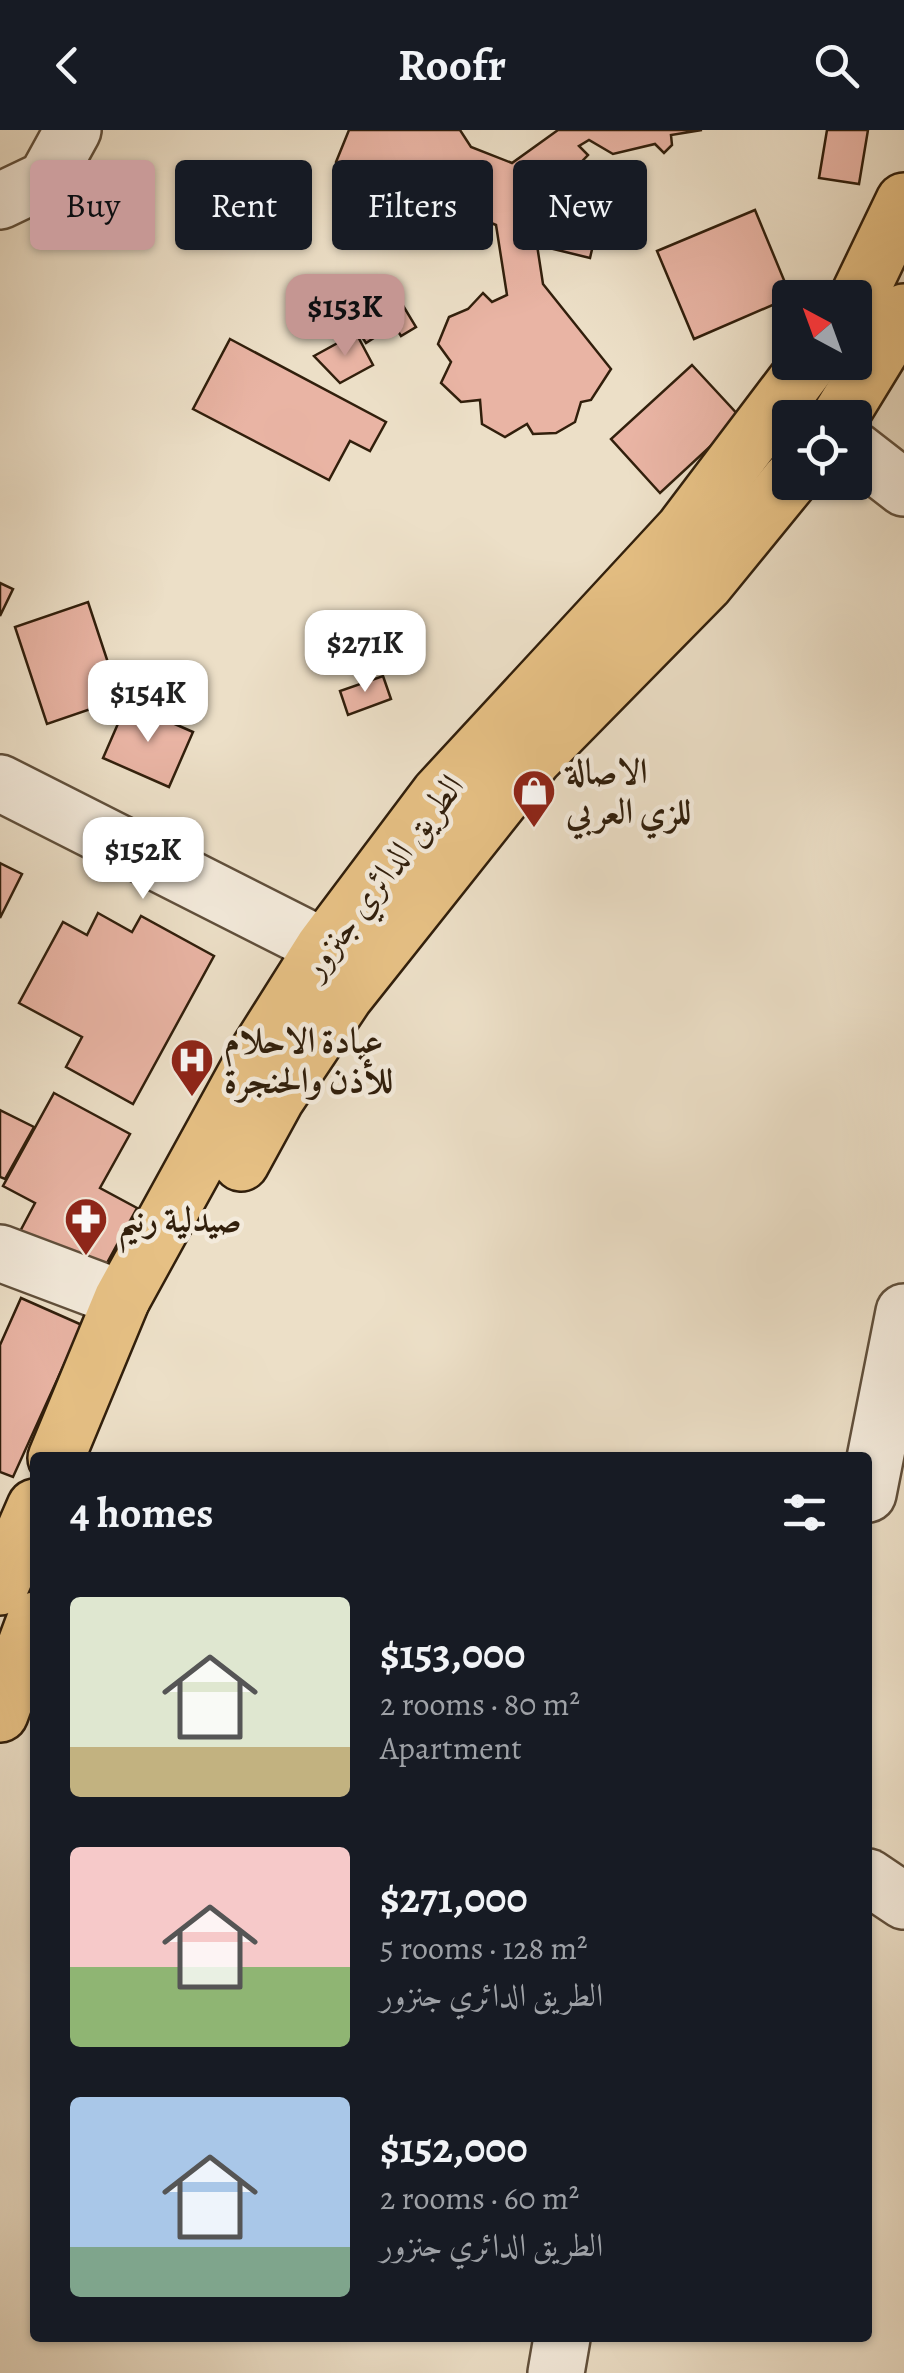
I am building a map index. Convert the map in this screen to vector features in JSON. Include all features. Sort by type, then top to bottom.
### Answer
[{"type":"main road","points":[[866,280],[904,202]]},
{"type":"main road","points":[[850,400],[904,312]]},
{"type":"main road","name":"الطريق الدائري جنزور","points":[[58,1452],[122,1299],[258,1050],[324,947],[439,794],[683,530],[796,380]]},
{"type":"main road","name":"الطريق الدائري جنزور","points":[[100,1452],[150,1326],[276,1099],[345,996],[534,758],[705,584],[774,500]]},
{"type":"main road","points":[[0,1586],[30,1517]]},
{"type":"main road","points":[[13,1710],[30,1640]]},
{"type":"street","points":[[0,201],[46,179],[72,130]]},
{"type":"street","points":[[872,463],[904,488]]},
{"type":"street","points":[[0,783],[324,947]]},
{"type":"street","points":[[0,1252],[122,1299]]},
{"type":"street","points":[[872,1474],[904,1312]]},
{"type":"street","points":[[872,1880],[904,1901]]},
{"type":"street","points":[[556,2373],[561,2342]]},
{"type":"building","points":[[349,130],[460,130],[471,147],[513,162],[513,250],[538,250],[543,284],[611,369],[591,400],[581,402],[575,422],[556,433],[533,434],[527,424],[505,437],[482,424],[480,400],[461,402],[441,383],[451,362],[438,344],[449,317],[468,309],[483,293],[492,302],[507,295],[493,224],[493,160],[337,160]]},
{"type":"building","points":[[558,130],[702,130],[671,135],[672,145],[664,153],[655,144],[613,154],[589,140],[579,146],[588,155],[583,160],[516,160]]},
{"type":"building","points":[[827,130],[868,130],[859,184],[819,178]]},
{"type":"building","points":[[755,210],[784,280],[772,280],[772,305],[694,339],[657,251]]},
{"type":"building","points":[[557,250],[592,250],[590,258]]},
{"type":"building","points":[[387,279],[416,327],[401,336],[394,325],[366,343],[357,329],[378,316],[364,293]]},
{"type":"building","points":[[356,333],[373,365],[340,383],[314,356]]},
{"type":"building","points":[[230,339],[386,422],[370,451],[350,441],[329,480],[193,409]]},
{"type":"building","points":[[692,365],[741,418],[660,493],[611,439]]},
{"type":"building","points":[[0,583],[13,589],[0,616]]},
{"type":"building","points":[[88,602],[120,699],[47,724],[15,627]]},
{"type":"building","points":[[383,676],[391,699],[348,715],[340,691]]},
{"type":"building","points":[[127,703],[193,732],[169,787],[103,758]]},
{"type":"building","points":[[0,863],[22,874],[0,918]]},
{"type":"building","points":[[98,913],[132,932],[141,916],[214,956],[133,1104],[66,1067],[82,1037],[19,1003],[63,922],[87,935]]},
{"type":"building","points":[[54,1093],[130,1134],[100,1188],[137,1208],[95,1285],[15,1241],[35,1203],[3,1186]]},
{"type":"building","points":[[0,1110],[34,1127],[5,1179],[0,1177]]},
{"type":"building","points":[[21,1298],[82,1325],[13,1477],[0,1472],[0,1345]]},
{"type":"place","name":"الاصالة للزي العربي","points":[[534,829]]},
{"type":"place","name":"عيادة الاحلام للأذن والحنجرة","points":[[192,1098]]},
{"type":"place","name":"صيدلية رنيم","points":[[86,1257]]}]
